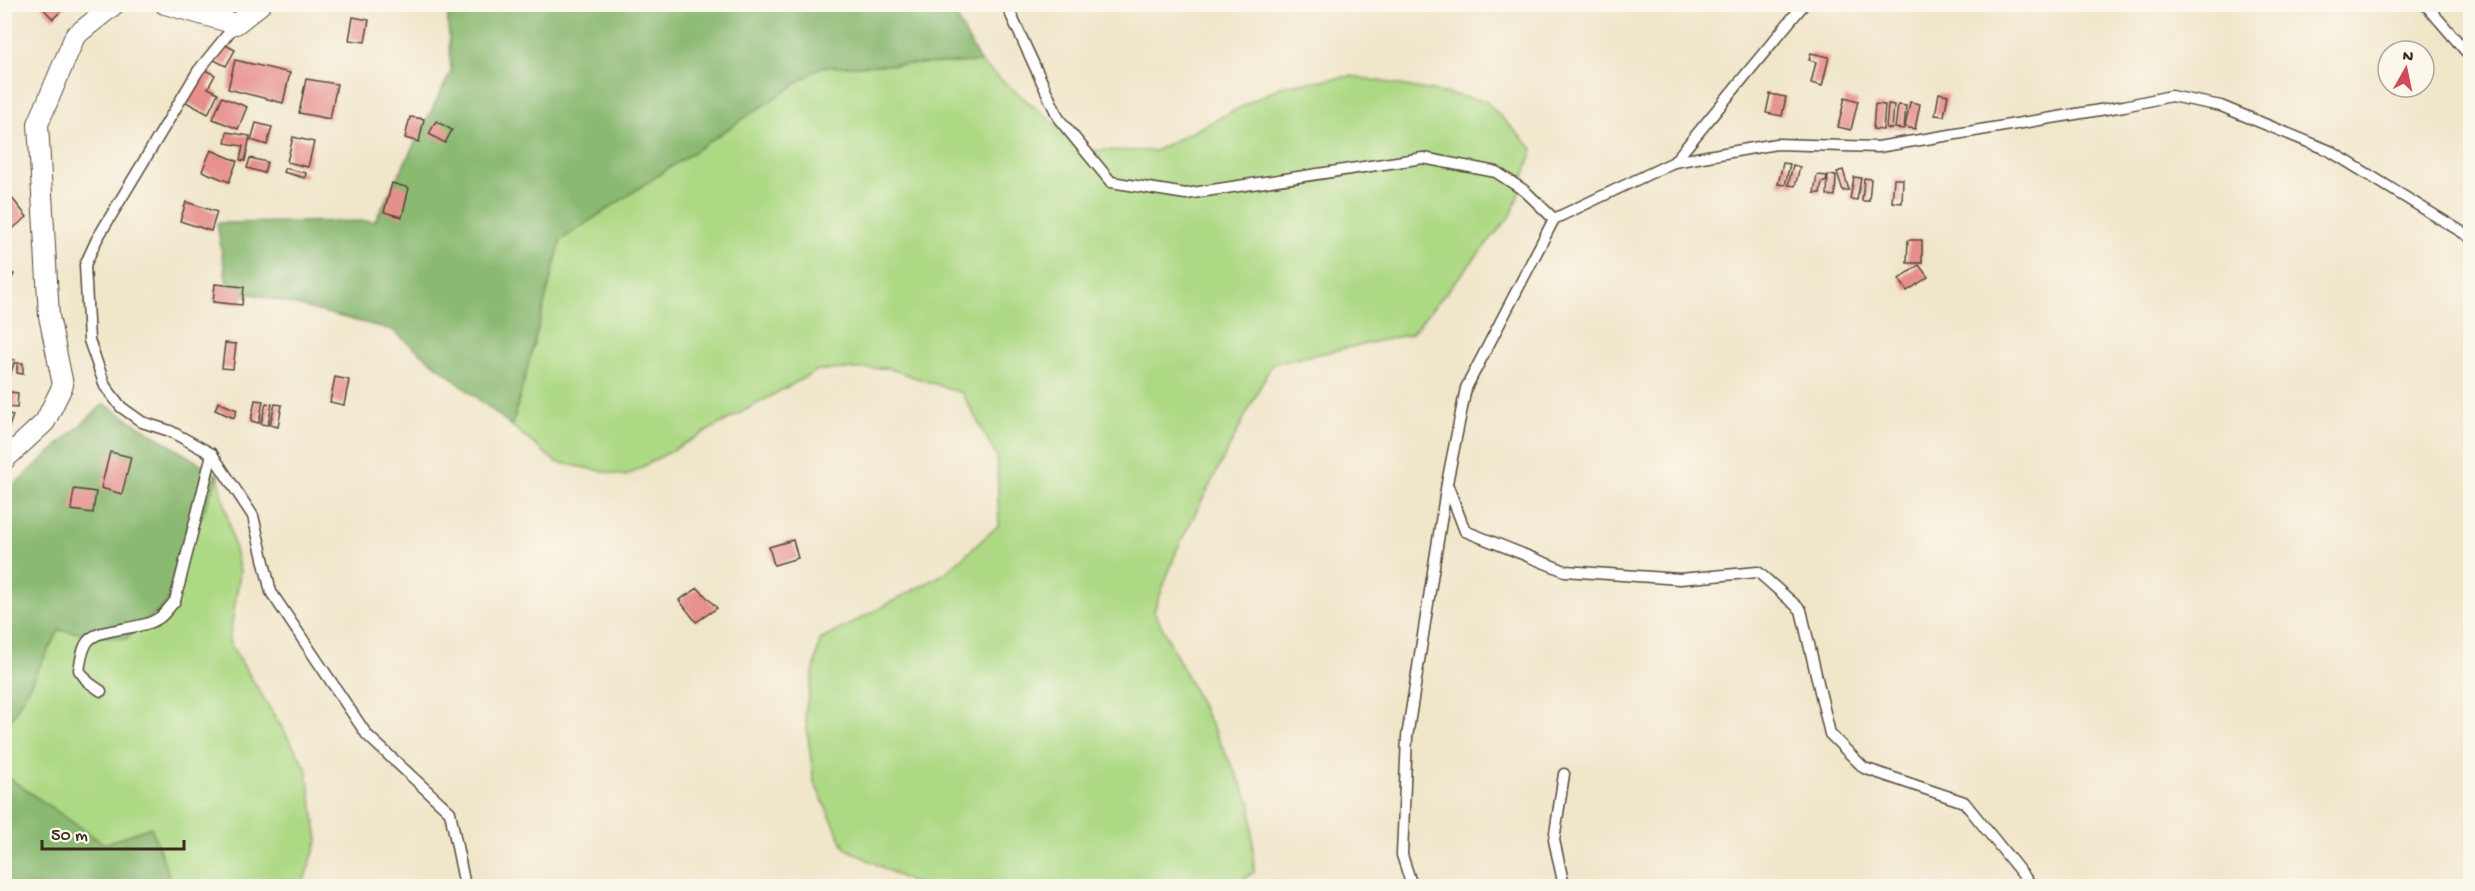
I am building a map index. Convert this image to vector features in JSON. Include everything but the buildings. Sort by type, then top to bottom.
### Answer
[{"type":"street","points":[[4,460],[45,422],[63,385],[49,316],[38,124],[75,36],[115,4]]},
{"type":"street","points":[[165,4],[236,24],[261,4]]},
{"type":"lane","points":[[1006,4],[1059,118],[1111,182],[1186,194],[1423,158],[1496,172],[1525,191],[1554,219]]},
{"type":"lane","points":[[1674,162],[1804,4]]},
{"type":"lane","points":[[2425,4],[2470,56]]},
{"type":"lane","points":[[236,24],[198,71],[97,239],[85,265],[89,340],[105,386],[121,406],[142,422],[170,431],[212,454],[253,516],[271,592],[367,735],[450,812],[465,886]]},
{"type":"lane","points":[[1412,886],[1402,855],[1407,737],[1447,483],[1466,388],[1554,219],[1674,162],[1776,144],[1878,147],[2171,96],[2221,106],[2330,151],[2470,237]]},
{"type":"lane","points":[[101,691],[88,682],[79,670],[85,645],[90,638],[100,633],[134,628],[159,618],[174,601],[212,454]]},
{"type":"lane","points":[[1447,483],[1465,531],[1565,571],[1680,579],[1758,572],[1801,610],[1830,734],[1864,768],[1964,802],[2032,886]]},
{"type":"lane","points":[[1564,774],[1554,840],[1564,886]]},
{"type":"green space","points":[[447,5],[950,5],[980,62],[821,67],[561,240],[512,426],[392,330],[253,294],[229,296],[217,223],[375,221],[451,72]]},
{"type":"green space","points":[[980,62],[1086,150],[1155,151],[1282,86],[1352,76],[1485,101],[1533,149],[1512,214],[1411,334],[1272,364],[1178,547],[1154,611],[1251,804],[1254,872],[1232,886],[918,886],[845,848],[814,782],[805,713],[820,640],[944,574],[999,525],[997,457],[962,393],[887,368],[818,370],[626,476],[556,462],[512,426],[561,240],[821,67]]},
{"type":"green space","points":[[104,404],[218,475],[166,604],[126,639],[59,630],[5,731],[5,493]]},
{"type":"green space","points":[[218,475],[240,572],[229,642],[306,767],[318,840],[302,886],[173,886],[151,827],[104,844],[5,775],[5,731],[59,630],[126,639],[166,604]]},
{"type":"green space","points":[[4,775],[104,844],[151,827],[173,886],[5,886]]}]
